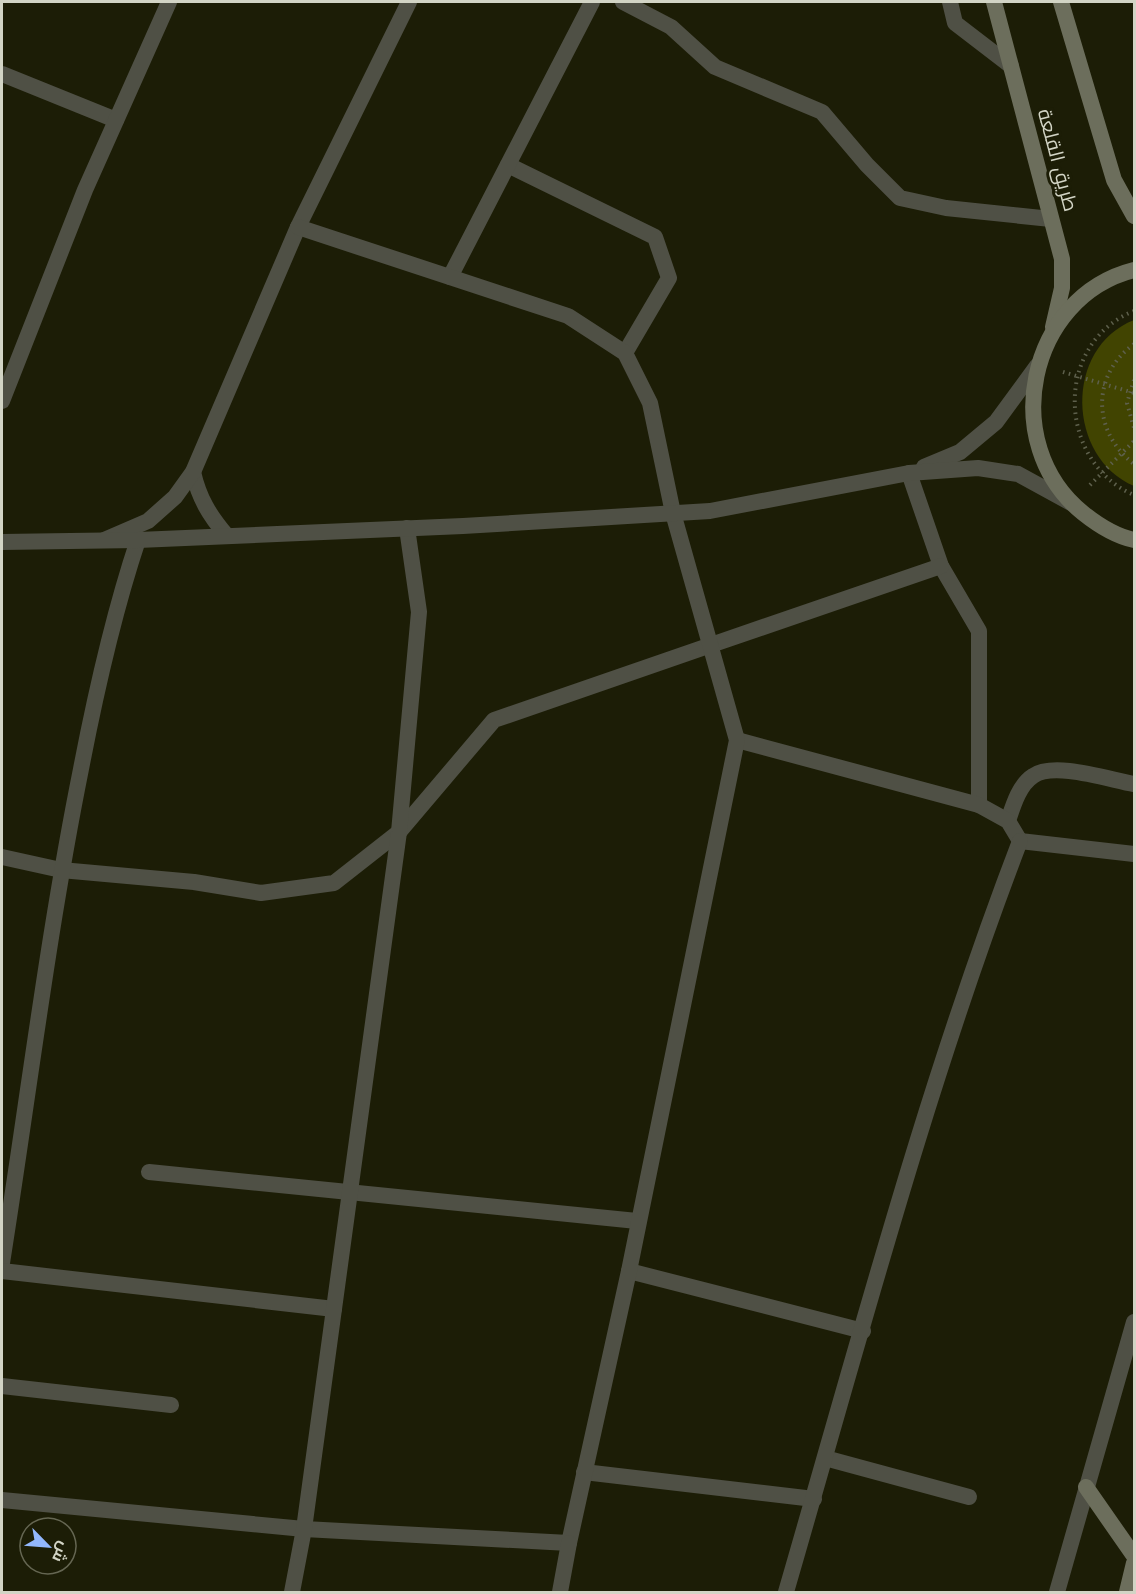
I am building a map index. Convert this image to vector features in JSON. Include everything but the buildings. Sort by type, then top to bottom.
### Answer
[{"type":"main road","name":"طريق القلعة","points":[[994,2],[1062,259],[1062,288],[1053,331]]},
{"type":"main road","points":[[1061,2],[1114,180],[1134,216]]},
{"type":"main road","points":[[1132,541],[1097,525],[1071,503],[1049,474],[1035,440],[1032,403],[1037,366],[1053,331],[1080,298],[1116,275],[1134,270]]},
{"type":"main road","points":[[1086,1487],[1134,1556]]},
{"type":"main road","points":[[1127,1593],[1134,1563]]},
{"type":"street","points":[[2,401],[84,190],[169,2]]},
{"type":"street","points":[[104,540],[148,521],[175,497],[193,472],[298,227],[409,2]]},
{"type":"street","points":[[450,277],[592,2]]},
{"type":"street","points":[[623,2],[671,27],[715,67],[822,112],[867,165],[900,198],[946,208],[1052,219]]},
{"type":"street","points":[[950,2],[955,23],[1011,66]]},
{"type":"street","points":[[2,74],[116,120]]},
{"type":"street","points":[[508,165],[655,237],[669,278],[625,353]]},
{"type":"street","points":[[298,227],[568,316],[625,353],[650,403],[673,513],[737,740],[637,1221],[629,1271],[584,1472],[560,1593]]},
{"type":"street","points":[[909,473],[960,452],[996,422],[1037,366]]},
{"type":"street","points":[[5,538],[138,540],[710,511],[909,473],[978,468],[1018,474],[1071,503]]},
{"type":"street","points":[[193,472],[199,495],[208,513],[227,536]]},
{"type":"street","points":[[909,473],[941,566],[979,631],[979,805]]},
{"type":"street","points":[[292,1593],[304,1529],[399,832],[419,612],[407,528]]},
{"type":"street","points":[[2,1263],[7,1200],[61,870],[118,599],[138,540]]},
{"type":"street","points":[[2,857],[61,870],[194,882],[261,893],[334,883],[399,832],[494,720],[941,566]]},
{"type":"street","points":[[737,740],[979,805],[1008,821],[1020,841]]},
{"type":"street","points":[[1008,821],[1015,798],[1033,776],[1057,769],[1134,784]]},
{"type":"street","points":[[1020,841],[1134,854]]},
{"type":"street","points":[[786,1593],[920,1134],[985,934],[1020,841]]},
{"type":"street","points":[[149,1173],[637,1221]]},
{"type":"street","points":[[2,1271],[334,1309]]},
{"type":"street","points":[[629,1271],[863,1330]]},
{"type":"street","points":[[1057,1593],[1134,1322]]},
{"type":"street","points":[[2,1386],[171,1405]]},
{"type":"street","points":[[825,1458],[969,1497]]},
{"type":"street","points":[[584,1472],[813,1498]]},
{"type":"street","points":[[2,1500],[304,1529],[569,1543]]},
{"type":"path","points":[[1134,311],[1104,331],[1088,351],[1077,375],[1073,401],[1076,427],[1085,452],[1101,473],[1121,490],[1134,495]]},
{"type":"path","points":[[1134,344],[1112,366],[1104,383],[1101,402],[1103,421],[1110,438],[1122,454],[1134,464]]},
{"type":"path","points":[[1037,366],[1077,375],[1132,392]]},
{"type":"path","points":[[1134,380],[1129,415],[1134,428]]},
{"type":"path","points":[[1071,503],[1134,441]]},
{"type":"shaded area","points":[[1134,320],[1134,486],[1112,472],[1096,452],[1086,429],[1082,403],[1085,377],[1095,354],[1111,334]]}]
